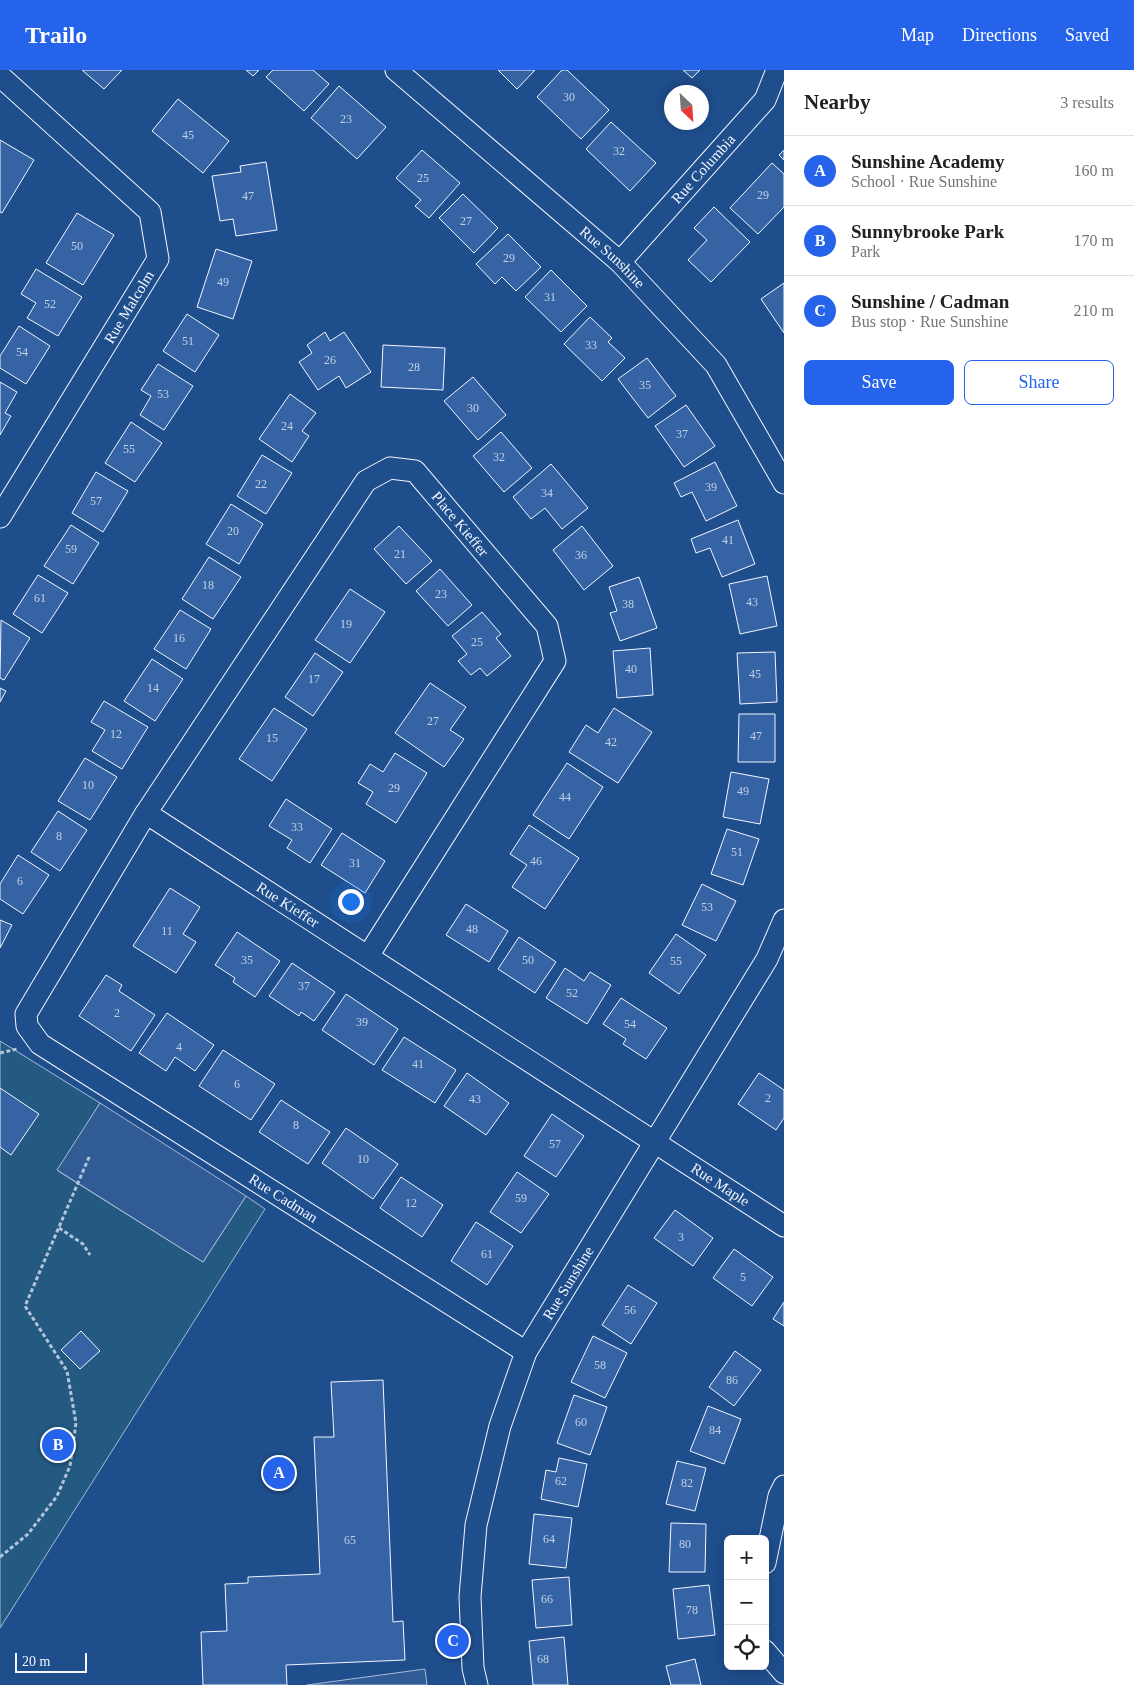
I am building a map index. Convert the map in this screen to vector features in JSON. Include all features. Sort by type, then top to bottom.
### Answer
[{"type":"street","name":"Rue Sunshine","points":[[396,70],[620,262],[716,365],[784,483]]},
{"type":"street","name":"Rue Columbia","points":[[620,262],[765,100],[777,70]]},
{"type":"street","name":"Rue Malcolm","points":[[0,76],[150,212],[158,258],[0,517]]},
{"type":"street","name":"Place Kieffer","points":[[146,813],[366,481],[390,468],[416,471],[547,626],[555,661],[368,956]]},
{"type":"street","name":"Rue Kieffer","points":[[146,813],[655,1142]]},
{"type":"street","name":"Rue Cadman","points":[[146,813],[26,1014],[26,1026],[40,1044],[526,1352]]},
{"type":"street","name":"Rue Sunshine","points":[[477,1685],[473,1668],[470,1597],[476,1525],[500,1426],[526,1352],[768,959],[784,920]]},
{"type":"street","name":"Rue Maple","points":[[655,1142],[784,1226]]},
{"type":"street","points":[[769,1544],[779,1496],[784,1486]]},
{"type":"street","points":[[769,1656],[784,1673]]},
{"type":"path","points":[[0,1557],[28,1534],[58,1496],[70,1466],[76,1423],[67,1371],[25,1306],[90,1155]]},
{"type":"path","points":[[59,1228],[84,1244],[90,1255]]},
{"type":"shaded area","points":[[0,1041],[100,1103],[58,1171],[203,1262],[246,1196],[265,1209],[0,1628]]},
{"type":"shaded area","points":[[100,1103],[246,1196],[203,1262],[57,1170]]},
{"type":"shaded area","points":[[425,1669],[427,1685],[307,1685]]},
{"type":"building","points":[[82,70],[122,70],[104,89]]},
{"type":"building","points":[[246,70],[259,70],[253,76]]},
{"type":"building","points":[[273,70],[313,70],[329,84],[304,111],[266,77]]},
{"type":"building","points":[[498,70],[535,70],[517,89]]},
{"type":"building","points":[[562,70],[567,70],[609,110],[581,139],[537,97]]},
{"type":"building","points":[[683,70],[700,70],[692,78]]},
{"type":"building","points":[[339,86],[386,127],[357,159],[311,118]]},
{"type":"building","points":[[178,99],[229,141],[203,173],[152,131]]},
{"type":"building","points":[[611,122],[656,163],[630,191],[586,149]]},
{"type":"building","points":[[0,140],[34,160],[2,213],[0,212]]},
{"type":"building","points":[[422,150],[460,183],[429,218],[415,206],[421,200],[396,178]]},
{"type":"building","points":[[784,150],[784,160],[779,155]]},
{"type":"building","points":[[266,162],[277,230],[236,236],[233,219],[220,221],[212,176],[241,172],[240,166]]},
{"type":"building","points":[[772,163],[784,174],[784,207],[758,234],[730,208]]},
{"type":"building","points":[[463,194],[498,228],[474,253],[439,218]]},
{"type":"building","points":[[714,207],[750,242],[711,282],[688,260],[707,240],[694,228]]},
{"type":"building","points":[[77,213],[114,235],[83,285],[46,263]]},
{"type":"building","points":[[508,234],[541,267],[516,291],[502,277],[495,284],[476,264]]},
{"type":"building","points":[[216,249],[252,261],[233,319],[197,307]]},
{"type":"building","points":[[36,269],[82,297],[58,336],[27,318],[36,303],[21,294]]},
{"type":"building","points":[[551,270],[587,306],[561,332],[525,297]]},
{"type":"building","points":[[784,283],[784,333],[761,299]]},
{"type":"building","points":[[187,314],[219,335],[195,372],[163,351]]},
{"type":"building","points":[[590,317],[612,338],[608,342],[625,358],[602,381],[564,344]]},
{"type":"building","points":[[19,326],[50,346],[26,384],[0,368],[0,356]]},
{"type":"building","points":[[325,332],[330,341],[344,332],[371,372],[346,388],[339,376],[318,390],[299,362],[312,353],[307,345]]},
{"type":"building","points":[[383,345],[445,348],[443,390],[381,387]]},
{"type":"building","points":[[647,358],[676,396],[648,418],[618,379]]},
{"type":"building","points":[[158,364],[193,386],[164,430],[140,415],[151,396],[141,390]]},
{"type":"building","points":[[473,377],[506,415],[478,440],[444,401]]},
{"type":"building","points":[[0,382],[17,392],[5,413],[11,416],[0,435]]},
{"type":"building","points":[[290,394],[316,413],[302,431],[309,436],[292,462],[259,439]]},
{"type":"building","points":[[686,405],[715,446],[684,467],[655,426]]},
{"type":"building","points":[[131,422],[162,443],[135,482],[105,463]]},
{"type":"building","points":[[501,432],[532,468],[504,492],[473,456]]},
{"type":"building","points":[[262,455],[292,473],[266,514],[237,496]]},
{"type":"building","points":[[715,462],[737,506],[706,521],[692,492],[681,497],[674,483]]},
{"type":"building","points":[[551,464],[588,508],[562,529],[545,508],[531,519],[513,497]]},
{"type":"building","points":[[96,472],[128,491],[103,532],[72,513]]},
{"type":"building","points":[[231,504],[263,524],[239,564],[206,544]]},
{"type":"building","points":[[738,520],[755,564],[722,577],[710,548],[696,553],[691,539]]},
{"type":"building","points":[[71,525],[99,543],[73,584],[44,566]]},
{"type":"building","points":[[399,526],[432,561],[406,584],[374,549]]},
{"type":"building","points":[[582,526],[613,566],[584,590],[553,550]]},
{"type":"building","points":[[209,557],[241,577],[213,619],[182,599]]},
{"type":"building","points":[[440,569],[472,605],[448,626],[416,591]]},
{"type":"building","points":[[38,575],[68,593],[42,633],[13,614]]},
{"type":"building","points":[[767,576],[777,626],[740,634],[729,584]]},
{"type":"building","points":[[639,577],[657,628],[620,641],[610,613],[617,611],[609,587]]},
{"type":"building","points":[[350,589],[385,612],[350,663],[315,640]]},
{"type":"building","points":[[180,610],[211,629],[186,669],[154,649]]},
{"type":"building","points":[[482,612],[501,634],[496,638],[511,656],[487,676],[480,668],[471,675],[458,661],[467,654],[452,636]]},
{"type":"building","points":[[1,620],[30,638],[4,680],[0,678]]},
{"type":"building","points":[[650,648],[653,695],[617,698],[613,651]]},
{"type":"building","points":[[775,652],[777,702],[740,704],[737,653]]},
{"type":"building","points":[[315,653],[343,672],[313,716],[285,697]]},
{"type":"building","points":[[152,659],[183,679],[155,721],[124,701]]},
{"type":"building","points":[[430,683],[466,707],[450,730],[464,739],[444,767],[395,733]]},
{"type":"building","points":[[0,688],[6,691],[0,702]]},
{"type":"building","points":[[104,701],[148,727],[122,769],[92,751],[105,730],[91,722]]},
{"type":"building","points":[[274,708],[307,729],[272,781],[239,759]]},
{"type":"building","points":[[614,708],[652,732],[618,783],[569,752],[586,725],[598,733]]},
{"type":"building","points":[[739,714],[775,714],[775,762],[738,762]]},
{"type":"building","points":[[395,753],[427,773],[396,823],[366,804],[373,792],[358,783],[370,764],[383,772]]},
{"type":"building","points":[[85,758],[117,777],[90,820],[58,801]]},
{"type":"building","points":[[567,763],[603,787],[569,839],[533,815]]},
{"type":"building","points":[[731,772],[769,779],[760,824],[723,817]]},
{"type":"building","points":[[286,799],[332,829],[310,863],[287,848],[292,840],[269,826]]},
{"type":"building","points":[[58,811],[87,830],[60,871],[31,852]]},
{"type":"building","points":[[529,825],[579,858],[545,909],[512,887],[527,865],[510,854]]},
{"type":"building","points":[[727,829],[759,839],[743,885],[711,874]]},
{"type":"building","points":[[342,833],[385,861],[365,893],[321,865]]},
{"type":"building","points":[[18,855],[49,875],[23,914],[0,899],[0,884]]},
{"type":"building","points":[[702,884],[736,901],[716,941],[682,925]]},
{"type":"building","points":[[170,888],[200,907],[183,934],[196,942],[176,973],[133,946]]},
{"type":"building","points":[[466,904],[508,931],[489,962],[446,935]]},
{"type":"building","points":[[0,920],[12,925],[0,948]]},
{"type":"building","points":[[237,932],[280,961],[255,997],[233,982],[235,978],[215,965]]},
{"type":"building","points":[[676,934],[706,955],[679,994],[649,973]]},
{"type":"building","points":[[519,937],[556,962],[535,993],[498,969]]},
{"type":"building","points":[[292,963],[335,992],[314,1021],[301,1012],[299,1016],[269,996]]},
{"type":"building","points":[[565,968],[584,981],[590,972],[611,985],[587,1024],[546,998]]},
{"type":"building","points":[[106,975],[122,985],[119,991],[155,1015],[131,1051],[79,1016]]},
{"type":"building","points":[[346,994],[398,1029],[374,1065],[322,1030]]},
{"type":"building","points":[[621,998],[667,1028],[646,1059],[623,1044],[626,1039],[603,1024]]},
{"type":"building","points":[[167,1013],[214,1045],[195,1071],[175,1057],[166,1071],[139,1053]]},
{"type":"building","points":[[404,1037],[456,1070],[435,1103],[382,1070]]},
{"type":"building","points":[[223,1050],[275,1084],[251,1120],[199,1086]]},
{"type":"building","points":[[467,1073],[509,1103],[486,1135],[444,1106]]},
{"type":"building","points":[[759,1073],[784,1090],[784,1118],[776,1130],[738,1104]]},
{"type":"building","points":[[0,1088],[39,1114],[11,1155],[0,1147]]},
{"type":"building","points":[[281,1100],[330,1132],[308,1164],[259,1132]]},
{"type":"building","points":[[552,1114],[584,1136],[556,1177],[524,1156]]},
{"type":"building","points":[[346,1128],[398,1164],[373,1199],[322,1163]]},
{"type":"building","points":[[517,1172],[549,1194],[521,1233],[490,1212]]},
{"type":"building","points":[[401,1177],[443,1205],[422,1237],[380,1208]]},
{"type":"building","points":[[675,1210],[713,1238],[693,1266],[654,1238]]},
{"type":"building","points":[[476,1222],[513,1246],[487,1285],[451,1261]]},
{"type":"building","points":[[734,1249],[773,1277],[752,1306],[713,1278]]},
{"type":"building","points":[[628,1285],[657,1303],[631,1344],[602,1325]]},
{"type":"building","points":[[784,1302],[784,1326],[773,1319]]},
{"type":"building","points":[[81,1331],[100,1351],[80,1369],[61,1350]]},
{"type":"building","points":[[593,1336],[627,1353],[605,1398],[571,1382]]},
{"type":"building","points":[[735,1351],[761,1370],[734,1406],[709,1387]]},
{"type":"building","points":[[383,1380],[393,1622],[403,1621],[405,1660],[286,1665],[287,1685],[203,1685],[201,1632],[227,1631],[225,1584],[248,1583],[248,1577],[320,1574],[314,1437],[334,1437],[331,1382]]},
{"type":"building","points":[[574,1395],[607,1407],[590,1455],[557,1443]]},
{"type":"building","points":[[708,1406],[741,1419],[724,1464],[690,1451]]},
{"type":"building","points":[[559,1458],[587,1464],[578,1507],[541,1499],[546,1470],[556,1472]]},
{"type":"building","points":[[677,1461],[706,1468],[695,1511],[666,1504]]},
{"type":"building","points":[[534,1514],[572,1518],[566,1568],[529,1564]]},
{"type":"building","points":[[671,1523],[706,1524],[705,1572],[669,1572]]},
{"type":"building","points":[[569,1577],[572,1625],[536,1628],[532,1580]]},
{"type":"building","points":[[709,1585],[715,1635],[678,1639],[673,1589]]},
{"type":"building","points":[[564,1637],[568,1685],[533,1685],[529,1641]]},
{"type":"building","points":[[695,1659],[701,1685],[671,1685],[666,1666]]},
{"type":"place","name":"Sunnybrooke Park","points":[[58,1445]]},
{"type":"place","name":"Sunshine Academy","points":[[279,1473]]},
{"type":"place","name":"Sunshine / Cadman","points":[[453,1641]]}]
